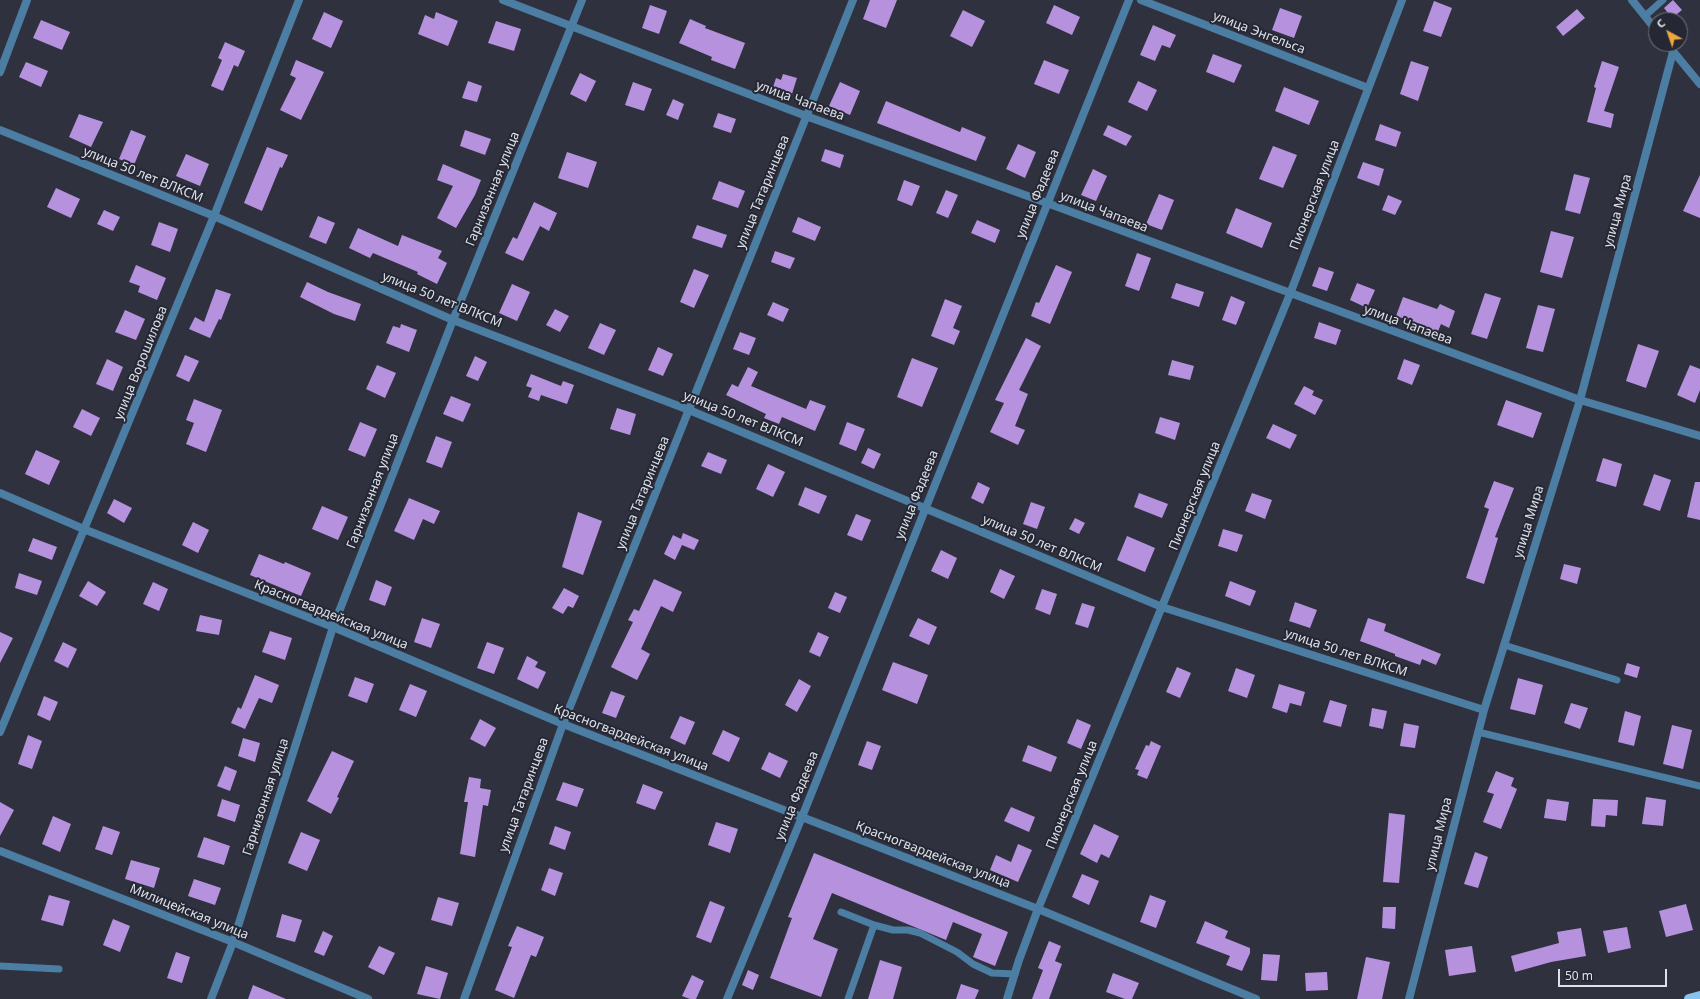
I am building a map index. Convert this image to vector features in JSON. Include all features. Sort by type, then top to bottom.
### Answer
[{"type":"main road","points":[[1689,999],[1700,996]]},
{"type":"street","points":[[0,72],[27,0]]},
{"type":"street","name":"улица Ворошилова","points":[[0,732],[86,530],[300,0]]},
{"type":"street","name":"улица Чапаева","points":[[503,0],[806,116],[1047,203],[1580,400],[1700,436]]},
{"type":"street","name":"Гарнизонная улица","points":[[211,999],[233,942],[333,628],[453,320],[582,0]]},
{"type":"street","name":"улица Татаринцева","points":[[464,999],[563,724],[853,0]]},
{"type":"street","name":"улица Фадеева","points":[[726,999],[802,817],[1129,0]]},
{"type":"street","name":"улица Энгельса","points":[[1141,0],[1368,88]]},
{"type":"street","name":"Пионерская улица","points":[[1008,999],[1015,974],[1038,909],[1290,294],[1402,0]]},
{"type":"street","points":[[1632,0],[1648,20]]},
{"type":"street","points":[[1673,52],[1700,84]]},
{"type":"street","name":"улица Мира","points":[[1409,999],[1484,710],[1580,400],[1673,52]]},
{"type":"street","name":"улица 50 лет ВЛКСМ","points":[[0,130],[214,216],[453,320],[689,410],[1162,607],[1484,710]]},
{"type":"street","name":"Красногвардейская улица","points":[[0,493],[86,530],[333,628],[563,724],[1038,909],[1256,999]]},
{"type":"street","name":"Милицейская улица","points":[[0,851],[233,942],[368,999]]},
{"type":"lane","points":[[1645,16],[1663,0]]},
{"type":"lane","points":[[1504,645],[1617,680]]},
{"type":"lane","points":[[1478,732],[1700,786]]},
{"type":"lane","points":[[841,912],[874,926],[920,933],[957,952],[982,969],[992,973],[1015,974]]},
{"type":"lane","points":[[848,999],[874,926]]},
{"type":"lane","points":[[0,966],[59,969]]},
{"type":"building","points":[[870,0],[897,0],[886,28],[863,19]]},
{"type":"building","points":[[1673,0],[1682,10],[1680,12],[1667,12],[1664,8]]},
{"type":"building","points":[[1434,1],[1452,8],[1441,37],[1423,31]]},
{"type":"building","points":[[650,5],[667,11],[659,34],[642,28]]},
{"type":"building","points":[[1054,5],[1080,17],[1072,35],[1046,23]]},
{"type":"building","points":[[1280,8],[1302,16],[1294,38],[1272,30]]},
{"type":"building","points":[[1577,9],[1585,18],[1563,36],[1556,27]]},
{"type":"building","points":[[963,10],[985,21],[972,47],[950,36]]},
{"type":"building","points":[[324,12],[343,21],[331,48],[312,39]]},
{"type":"building","points":[[436,12],[458,21],[448,46],[418,34],[425,15],[434,19]]},
{"type":"building","points":[[690,19],[706,26],[705,28],[745,43],[735,69],[711,60],[712,57],[679,43]]},
{"type":"building","points":[[41,20],[70,32],[62,50],[33,38]]},
{"type":"building","points":[[496,21],[521,29],[514,51],[488,43]]},
{"type":"building","points":[[1153,25],[1176,35],[1170,48],[1162,45],[1155,61],[1140,55]]},
{"type":"building","points":[[225,42],[245,51],[238,67],[234,65],[223,91],[211,86],[222,60],[218,58]]},
{"type":"building","points":[[1213,54],[1242,65],[1234,83],[1206,72]]},
{"type":"building","points":[[296,60],[324,72],[301,120],[280,110],[296,78],[290,75]]},
{"type":"building","points":[[1044,60],[1069,70],[1059,94],[1034,84]]},
{"type":"building","points":[[1411,61],[1429,67],[1418,101],[1400,94]]},
{"type":"building","points":[[1602,61],[1619,67],[1604,111],[1614,114],[1611,128],[1587,122],[1596,88],[1594,87]]},
{"type":"building","points":[[26,62],[48,71],[41,87],[19,77]]},
{"type":"building","points":[[580,73],[596,81],[586,102],[570,94]]},
{"type":"building","points":[[783,74],[797,78],[791,97],[772,90],[776,78],[781,80]]},
{"type":"building","points":[[468,81],[482,86],[477,102],[462,98]]},
{"type":"building","points":[[1138,81],[1157,90],[1147,111],[1128,102]]},
{"type":"building","points":[[633,82],[652,89],[644,111],[625,105]]},
{"type":"building","points":[[840,82],[860,91],[850,115],[829,106]]},
{"type":"building","points":[[1284,87],[1319,101],[1309,125],[1275,111]]},
{"type":"building","points":[[673,99],[684,104],[678,120],[666,115]]},
{"type":"building","points":[[886,101],[960,132],[962,127],[986,137],[976,161],[877,123]]},
{"type":"building","points":[[718,113],[736,119],[731,133],[713,127]]},
{"type":"building","points":[[79,114],[103,122],[91,147],[69,137]]},
{"type":"building","points":[[1380,124],[1401,132],[1396,147],[1375,140]]},
{"type":"building","points":[[1108,125],[1132,136],[1126,146],[1103,135]]},
{"type":"building","points":[[131,130],[146,136],[134,165],[119,159]]},
{"type":"building","points":[[465,130],[491,139],[485,155],[460,146]]},
{"type":"building","points":[[1018,144],[1036,152],[1025,178],[1006,169]]},
{"type":"building","points":[[1273,146],[1297,155],[1283,188],[1259,179]]},
{"type":"building","points":[[267,147],[288,155],[282,168],[280,167],[262,211],[244,203]]},
{"type":"building","points":[[825,149],[844,155],[840,168],[821,161]]},
{"type":"building","points":[[567,152],[597,162],[588,188],[558,178]]},
{"type":"building","points":[[186,154],[209,164],[200,186],[176,176]]},
{"type":"building","points":[[1363,162],[1384,169],[1379,186],[1357,178]]},
{"type":"building","points":[[443,164],[481,180],[475,195],[456,228],[437,218],[453,186],[437,180]]},
{"type":"building","points":[[1093,169],[1107,176],[1096,201],[1081,195]]},
{"type":"building","points":[[1574,174],[1590,178],[1580,214],[1565,210]]},
{"type":"building","points":[[1700,175],[1700,218],[1683,211]]},
{"type":"building","points":[[904,180],[920,186],[912,206],[897,200]]},
{"type":"building","points":[[719,181],[745,191],[738,208],[712,199]]},
{"type":"building","points":[[56,188],[80,199],[71,218],[47,207]]},
{"type":"building","points":[[946,190],[958,195],[948,218],[936,213]]},
{"type":"building","points":[[1159,194],[1174,200],[1162,230],[1146,224]]},
{"type":"building","points":[[1388,195],[1402,201],[1395,215],[1382,210]]},
{"type":"building","points":[[534,202],[557,213],[549,231],[540,226],[523,261],[505,253],[513,237],[517,239]]},
{"type":"building","points":[[1236,208],[1272,223],[1262,248],[1226,233]]},
{"type":"building","points":[[104,210],[120,217],[113,231],[97,224]]},
{"type":"building","points":[[318,216],[335,223],[326,244],[309,237]]},
{"type":"building","points":[[798,217],[821,227],[815,241],[792,232]]},
{"type":"building","points":[[977,220],[1000,230],[995,243],[971,233]]},
{"type":"building","points":[[159,222],[178,229],[170,252],[151,245]]},
{"type":"building","points":[[697,225],[727,235],[722,248],[692,238]]},
{"type":"building","points":[[358,228],[398,246],[402,235],[442,251],[438,258],[447,263],[437,284],[417,274],[418,272],[373,253],[370,258],[349,248]]},
{"type":"building","points":[[1551,231],[1574,237],[1562,278],[1540,272]]},
{"type":"building","points":[[775,251],[795,258],[790,269],[771,262]]},
{"type":"building","points":[[1137,253],[1151,258],[1139,291],[1125,286]]},
{"type":"building","points":[[136,265],[166,278],[157,300],[138,292],[140,286],[129,282]]},
{"type":"building","points":[[1056,265],[1072,272],[1050,324],[1031,316],[1036,302],[1039,303]]},
{"type":"building","points":[[1319,267],[1334,272],[1327,291],[1312,286]]},
{"type":"building","points":[[694,269],[709,275],[694,308],[680,302]]},
{"type":"building","points":[[307,282],[328,292],[361,304],[355,321],[334,314],[300,297]]},
{"type":"building","points":[[1176,283],[1204,292],[1199,307],[1171,298]]},
{"type":"building","points":[[1357,283],[1375,290],[1367,308],[1350,300]]},
{"type":"building","points":[[512,284],[530,292],[517,321],[499,313]]},
{"type":"building","points":[[216,289],[231,294],[221,320],[219,319],[210,338],[189,329],[195,317],[204,322]]},
{"type":"building","points":[[1485,293],[1501,298],[1487,339],[1471,334]]},
{"type":"building","points":[[1231,296],[1245,302],[1236,325],[1222,320]]},
{"type":"building","points":[[1403,297],[1437,309],[1440,304],[1455,311],[1449,328],[1441,324],[1436,336],[1424,331],[1426,326],[1396,316]]},
{"type":"building","points":[[945,299],[962,306],[953,328],[960,331],[954,345],[931,336]]},
{"type":"building","points":[[773,302],[789,309],[783,322],[767,315]]},
{"type":"building","points":[[1538,305],[1555,309],[1543,352],[1526,348]]},
{"type":"building","points":[[555,309],[569,316],[560,332],[546,325]]},
{"type":"building","points":[[125,310],[145,319],[136,340],[115,332]]},
{"type":"building","points":[[1319,322],[1341,330],[1336,345],[1314,338]]},
{"type":"building","points":[[600,323],[616,330],[604,355],[588,348]]},
{"type":"building","points":[[401,324],[417,330],[409,352],[386,343],[393,326],[400,328]]},
{"type":"building","points":[[740,332],[756,338],[749,355],[733,349]]},
{"type":"building","points":[[1026,338],[1041,346],[1019,390],[1028,394],[1015,426],[1025,430],[1018,445],[990,432],[1004,403],[995,400]]},
{"type":"building","points":[[1638,344],[1659,351],[1646,388],[1626,381]]},
{"type":"building","points":[[658,347],[673,354],[663,376],[648,370]]},
{"type":"building","points":[[185,355],[199,361],[189,382],[176,376]]},
{"type":"building","points":[[475,356],[487,362],[478,381],[466,376]]},
{"type":"building","points":[[912,358],[938,368],[922,407],[897,397]]},
{"type":"building","points":[[107,359],[123,367],[113,391],[96,384]]},
{"type":"building","points":[[1404,359],[1420,365],[1412,385],[1397,379]]},
{"type":"building","points":[[1172,360],[1194,366],[1190,380],[1168,375]]},
{"type":"building","points":[[377,365],[396,373],[385,398],[366,389]]},
{"type":"building","points":[[1690,365],[1700,369],[1700,390],[1695,403],[1677,395]]},
{"type":"building","points":[[748,367],[758,372],[751,386],[806,409],[810,400],[826,406],[815,431],[782,417],[779,424],[764,418],[766,414],[726,395],[732,384],[738,387]]},
{"type":"building","points":[[531,374],[561,386],[563,381],[574,385],[567,404],[541,395],[539,401],[528,397],[532,388],[526,386]]},
{"type":"building","points":[[1304,386],[1314,391],[1312,395],[1323,400],[1315,415],[1294,404]]},
{"type":"building","points":[[451,396],[471,404],[463,422],[443,414]]},
{"type":"building","points":[[194,399],[222,410],[206,452],[186,444],[194,423],[186,420]]},
{"type":"building","points":[[1506,400],[1542,413],[1533,438],[1497,425]]},
{"type":"building","points":[[617,408],[636,414],[630,435],[610,429]]},
{"type":"building","points":[[82,409],[100,418],[91,436],[73,427]]},
{"type":"building","points":[[1160,417],[1180,423],[1175,440],[1155,433]]},
{"type":"building","points":[[360,422],[377,429],[365,457],[348,450]]},
{"type":"building","points":[[847,422],[865,429],[856,451],[839,444]]},
{"type":"building","points":[[1273,424],[1297,435],[1290,449],[1266,438]]},
{"type":"building","points":[[436,436],[452,442],[442,468],[426,462]]},
{"type":"building","points":[[868,448],[881,454],[874,469],[861,463]]},
{"type":"building","points":[[36,450],[60,461],[49,485],[25,474]]},
{"type":"building","points":[[708,452],[727,460],[721,474],[701,466]]},
{"type":"building","points":[[1603,458],[1622,464],[1616,487],[1596,481]]},
{"type":"building","points":[[768,464],[785,472],[773,497],[756,489]]},
{"type":"building","points":[[1654,474],[1671,480],[1660,511],[1643,505]]},
{"type":"building","points":[[1494,481],[1514,488],[1495,537],[1498,538],[1484,584],[1466,578],[1489,509],[1484,507]]},
{"type":"building","points":[[978,482],[990,488],[983,504],[971,498]]},
{"type":"building","points":[[1695,482],[1700,482],[1700,520],[1687,517]]},
{"type":"building","points":[[805,487],[827,496],[819,514],[798,505]]},
{"type":"building","points":[[1139,493],[1168,504],[1162,518],[1134,507]]},
{"type":"building","points":[[1252,493],[1272,500],[1265,519],[1245,511]]},
{"type":"building","points":[[409,498],[440,511],[434,524],[423,519],[414,540],[394,531]]},
{"type":"building","points":[[114,499],[132,508],[124,523],[107,513]]},
{"type":"building","points":[[1031,502],[1045,507],[1037,529],[1023,524]]},
{"type":"building","points":[[322,506],[348,517],[338,540],[312,529]]},
{"type":"building","points":[[578,512],[602,521],[583,575],[562,567]]},
{"type":"building","points":[[856,514],[871,520],[862,541],[847,535]]},
{"type":"building","points":[[1075,518],[1085,523],[1079,534],[1069,529]]},
{"type":"building","points":[[193,522],[209,530],[198,553],[182,545]]},
{"type":"building","points":[[1223,529],[1243,535],[1237,552],[1218,546]]},
{"type":"building","points":[[683,533],[699,540],[694,550],[682,545],[675,560],[664,554],[673,535],[681,539]]},
{"type":"building","points":[[1127,536],[1155,548],[1145,572],[1117,560]]},
{"type":"building","points":[[33,538],[57,547],[52,560],[28,551]]},
{"type":"building","points":[[941,550],[957,558],[948,579],[931,571]]},
{"type":"building","points":[[259,554],[284,564],[285,562],[311,573],[301,596],[250,575]]},
{"type":"building","points":[[1564,564],[1581,568],[1577,584],[1560,579]]},
{"type":"building","points":[[1000,569],[1015,576],[1004,599],[990,592]]},
{"type":"building","points":[[19,573],[42,581],[37,595],[15,588]]},
{"type":"building","points":[[654,579],[682,592],[673,612],[661,606],[641,649],[650,654],[637,680],[611,667],[633,622],[628,620],[634,609],[639,611]]},
{"type":"building","points":[[376,580],[392,587],[385,606],[369,600]]},
{"type":"building","points":[[88,581],[106,592],[97,606],[79,596]]},
{"type":"building","points":[[1230,581],[1256,591],[1250,606],[1225,596]]},
{"type":"building","points":[[153,582],[168,589],[159,611],[143,604]]},
{"type":"building","points":[[564,588],[579,596],[573,608],[568,606],[563,614],[552,608]]},
{"type":"building","points":[[1042,589],[1057,594],[1050,615],[1035,609]]},
{"type":"building","points":[[835,592],[847,597],[840,613],[828,608]]},
{"type":"building","points":[[1295,602],[1317,610],[1310,628],[1289,621]]},
{"type":"building","points":[[1082,603],[1095,607],[1088,628],[1075,624]]},
{"type":"building","points":[[200,615],[222,620],[219,635],[196,631]]},
{"type":"building","points":[[422,618],[440,624],[431,648],[414,642]]},
{"type":"building","points":[[918,618],[937,627],[929,645],[909,636]]},
{"type":"building","points":[[1368,618],[1386,624],[1384,631],[1441,654],[1436,665],[1422,659],[1420,665],[1360,641]]},
{"type":"building","points":[[270,631],[292,638],[285,660],[262,652]]},
{"type":"building","points":[[0,632],[13,638],[0,663]]},
{"type":"building","points":[[818,632],[829,637],[820,657],[809,652]]},
{"type":"building","points":[[63,642],[77,649],[68,668],[54,661]]},
{"type":"building","points":[[487,642],[504,648],[494,674],[477,668]]},
{"type":"building","points":[[527,656],[538,662],[535,667],[546,672],[538,689],[517,679]]},
{"type":"building","points":[[893,662],[928,675],[917,704],[882,690]]},
{"type":"building","points":[[1627,663],[1640,667],[1637,678],[1624,674]]},
{"type":"building","points":[[1177,667],[1191,673],[1180,698],[1166,692]]},
{"type":"building","points":[[1236,668],[1255,675],[1247,698],[1228,691]]},
{"type":"building","points":[[255,675],[279,685],[272,703],[259,698],[245,729],[231,723],[238,707],[241,709]]},
{"type":"building","points":[[355,677],[374,684],[367,703],[348,696]]},
{"type":"building","points":[[1518,678],[1543,685],[1535,715],[1510,709]]},
{"type":"building","points":[[799,679],[811,686],[797,712],[785,705]]},
{"type":"building","points":[[410,684],[427,691],[416,717],[399,710]]},
{"type":"building","points":[[1279,684],[1305,692],[1301,706],[1290,703],[1287,713],[1272,708]]},
{"type":"building","points":[[611,691],[625,696],[616,718],[602,713]]},
{"type":"building","points":[[44,696],[58,702],[50,721],[37,715]]},
{"type":"building","points":[[1330,700],[1347,705],[1341,727],[1323,722]]},
{"type":"building","points":[[1571,703],[1588,708],[1580,729],[1564,723]]},
{"type":"building","points":[[1372,708],[1387,711],[1383,729],[1369,726]]},
{"type":"building","points":[[1625,711],[1641,716],[1634,746],[1618,742]]},
{"type":"building","points":[[680,716],[695,722],[685,745],[670,738]]},
{"type":"building","points":[[480,719],[496,728],[485,747],[470,739]]},
{"type":"building","points":[[1077,719],[1091,725],[1081,749],[1067,743]]},
{"type":"building","points":[[1404,723],[1419,726],[1415,748],[1400,746]]},
{"type":"building","points":[[1672,725],[1692,730],[1683,769],[1663,764]]},
{"type":"building","points":[[723,730],[740,738],[729,762],[712,754]]},
{"type":"building","points":[[28,735],[42,741],[32,769],[18,764]]},
{"type":"building","points":[[243,738],[260,743],[255,762],[238,756]]},
{"type":"building","points":[[867,741],[881,746],[872,770],[858,765]]},
{"type":"building","points":[[1151,741],[1161,746],[1147,779],[1137,775],[1139,770],[1135,769],[1146,745],[1149,746]]},
{"type":"building","points":[[1028,745],[1057,757],[1051,772],[1022,761]]},
{"type":"building","points":[[332,751],[354,761],[337,797],[339,798],[331,814],[307,801]]},
{"type":"building","points":[[769,752],[788,761],[780,778],[761,769]]},
{"type":"building","points":[[225,766],[237,771],[230,791],[217,786]]},
{"type":"building","points":[[1496,771],[1514,778],[1511,786],[1517,789],[1501,829],[1483,822],[1494,794],[1487,792]]},
{"type":"building","points":[[469,777],[481,779],[480,788],[491,790],[488,806],[483,805],[475,857],[460,854],[468,802],[464,802]]},
{"type":"building","points":[[563,782],[584,789],[577,807],[556,800]]},
{"type":"building","points":[[643,784],[663,792],[655,810],[636,803]]},
{"type":"building","points":[[1646,797],[1666,800],[1663,826],[1642,824]]},
{"type":"building","points":[[222,799],[240,805],[235,822],[217,816]]},
{"type":"building","points":[[1547,799],[1569,802],[1566,821],[1544,818]]},
{"type":"building","points":[[1593,799],[1618,800],[1617,816],[1606,815],[1605,827],[1591,826]]},
{"type":"building","points":[[0,802],[14,810],[0,836]]},
{"type":"building","points":[[1011,807],[1035,817],[1029,832],[1004,821]]},
{"type":"building","points":[[1389,813],[1405,815],[1399,883],[1383,882]]},
{"type":"building","points":[[53,816],[71,824],[60,852],[42,844]]},
{"type":"building","points":[[716,822],[738,829],[730,853],[708,845]]},
{"type":"building","points":[[1094,824],[1119,836],[1109,858],[1101,854],[1097,863],[1080,854]]},
{"type":"building","points":[[103,826],[120,832],[112,855],[95,849]]},
{"type":"building","points":[[555,826],[571,832],[565,850],[549,844]]},
{"type":"building","points":[[301,832],[320,840],[307,871],[288,863]]},
{"type":"building","points":[[204,837],[230,846],[224,865],[197,857]]},
{"type":"building","points":[[1018,844],[1032,850],[1018,882],[990,870],[996,855],[1011,862]]},
{"type":"building","points":[[1475,852],[1488,857],[1478,888],[1464,884]]},
{"type":"building","points":[[814,853],[1008,932],[995,966],[973,957],[982,934],[953,922],[946,940],[832,893],[813,939],[838,949],[821,997],[770,978],[792,918],[788,917]]},
{"type":"building","points":[[131,860],[160,868],[154,888],[125,879]]},
{"type":"building","points":[[549,868],[563,873],[555,896],[541,890]]},
{"type":"building","points":[[1082,874],[1099,881],[1089,905],[1072,897]]},
{"type":"building","points":[[194,879],[221,888],[215,905],[188,896]]},
{"type":"building","points":[[49,895],[70,901],[63,926],[41,920]]},
{"type":"building","points":[[1150,895],[1166,901],[1156,928],[1140,922]]},
{"type":"building","points":[[438,897],[459,903],[452,926],[431,920]]},
{"type":"building","points":[[710,901],[725,907],[711,943],[696,937]]},
{"type":"building","points":[[1686,904],[1693,930],[1666,937],[1659,911]]},
{"type":"building","points":[[1383,907],[1396,907],[1395,929],[1382,928]]},
{"type":"building","points":[[282,914],[302,920],[295,942],[276,937]]},
{"type":"building","points":[[113,919],[130,926],[120,952],[103,945]]},
{"type":"building","points":[[1205,921],[1228,931],[1225,938],[1250,948],[1250,953],[1242,971],[1226,965],[1230,956],[1196,943]]},
{"type":"building","points":[[517,926],[544,937],[536,957],[531,955],[514,998],[495,990],[512,947],[508,946]]},
{"type":"building","points":[[1627,927],[1631,948],[1608,953],[1603,931]]},
{"type":"building","points":[[1581,928],[1586,956],[1551,962],[1515,972],[1511,956],[1559,943],[1557,932]]},
{"type":"building","points":[[323,931],[333,936],[324,956],[314,952]]},
{"type":"building","points":[[1049,941],[1061,946],[1055,961],[1062,964],[1049,999],[1032,999],[1043,970],[1038,968]]},
{"type":"building","points":[[379,946],[395,953],[384,975],[368,967]]},
{"type":"building","points":[[1472,946],[1476,972],[1449,976],[1445,950]]},
{"type":"building","points":[[176,952],[190,957],[182,983],[167,978]]},
{"type":"building","points":[[1263,954],[1280,955],[1277,981],[1261,980]]},
{"type":"building","points":[[1366,957],[1390,962],[1382,999],[1357,999]]},
{"type":"building","points":[[880,960],[902,967],[893,999],[868,999]]},
{"type":"building","points":[[426,966],[448,973],[440,999],[417,994]]},
{"type":"building","points":[[748,970],[759,975],[753,990],[742,985]]},
{"type":"building","points":[[1327,972],[1328,990],[1306,991],[1305,973]]},
{"type":"building","points":[[1113,973],[1139,983],[1132,999],[1125,999],[1106,992]]},
{"type":"building","points":[[692,975],[704,981],[696,999],[690,999],[682,996]]},
{"type":"building","points":[[961,984],[979,990],[975,999],[956,999]]},
{"type":"building","points":[[253,985],[286,999],[248,999]]}]
